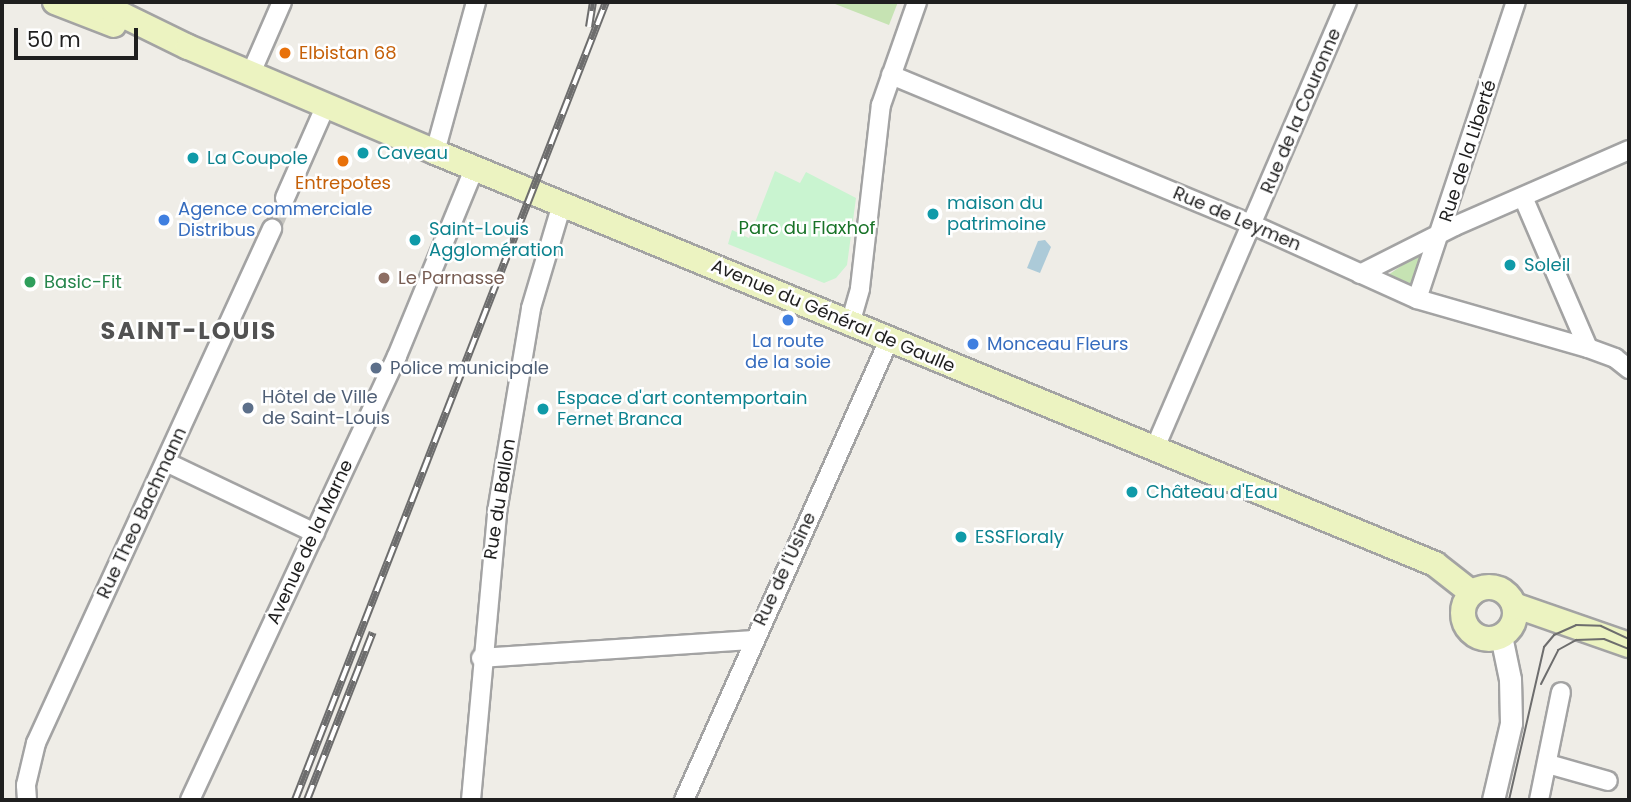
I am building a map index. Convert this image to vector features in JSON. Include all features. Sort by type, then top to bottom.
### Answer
[{"type":"main road","name":"Avenue du Général de Gaulle","points":[[55,2],[156,42],[188,47]]},
{"type":"main road","name":"Avenue du Général de Gaulle","points":[[96,2],[131,9],[188,47],[435,152],[1435,564],[1472,593]]},
{"type":"main road","points":[[1514,605],[1514,620],[1501,636],[1486,639],[1468,627],[1463,614],[1472,593],[1496,587],[1514,605],[1629,645]]},
{"type":"street","points":[[250,73],[282,2]]},
{"type":"street","points":[[435,152],[476,2]]},
{"type":"street","points":[[850,324],[860,288],[881,105],[917,2]]},
{"type":"street","name":"Rue de la Couronne","points":[[1154,450],[1347,2]]},
{"type":"street","name":"Rue de la Liberté","points":[[1417,299],[1516,2]]},
{"type":"street","name":"Rue de Leymen","points":[[891,75],[1253,225],[1417,299],[1588,348],[1615,358],[1629,369]]},
{"type":"street","points":[[285,198],[326,105]]},
{"type":"street","points":[[1360,274],[1441,233],[1629,150]]},
{"type":"street","name":"Avenue de la Marne","points":[[190,800],[397,356],[475,167]]},
{"type":"street","points":[[1522,197],[1588,348]]},
{"type":"street","name":"Rue du Ballon","points":[[471,800],[481,658],[497,512],[531,308],[562,204]]},
{"type":"street","name":"Rue Theo Bachmann","points":[[27,800],[26,785],[36,743],[272,229]]},
{"type":"street","name":"Rue de l'Usine","points":[[684,800],[752,640],[889,340]]},
{"type":"street","points":[[166,462],[315,533]]},
{"type":"street","points":[[1493,800],[1511,723],[1510,680],[1501,636]]},
{"type":"street","points":[[481,658],[752,640]]},
{"type":"street","points":[[1539,800],[1561,692]]},
{"type":"street","points":[[1548,764],[1608,781]]},
{"type":"green space","points":[[830,2],[898,2],[889,25]]},
{"type":"green space","name":"Parc du Flaxhof","points":[[775,171],[800,183],[806,172],[856,198],[847,265],[836,278],[824,283],[728,244],[732,230],[749,238]]},
{"type":"green space","points":[[1426,249],[1412,284],[1388,275]]},
{"type":"water","points":[[1045,240],[1051,247],[1040,273],[1027,268],[1038,241]]},
{"type":"tunnel","points":[[272,229],[285,198]]},
{"type":"tram line","points":[[1509,800],[1544,647],[1554,635],[1576,625],[1601,626],[1629,639]]},
{"type":"tram line","points":[[1541,684],[1558,650],[1576,640],[1604,639],[1629,649]]},
{"type":"railway","points":[[589,27],[593,2]]},
{"type":"railway","points":[[295,800],[606,2]]},
{"type":"railway","points":[[307,800],[373,632]]},
{"type":"place","name":"Elbistan 68","points":[[285,53]]},
{"type":"place","name":"Caveau","points":[[363,153]]},
{"type":"place","name":"La Coupole","points":[[193,158]]},
{"type":"place","name":"Entrepotes","points":[[343,161]]},
{"type":"place","name":"maison du patrimoine","points":[[933,214]]},
{"type":"place","name":"Agence commerciale Distribus","points":[[164,220]]},
{"type":"place","name":"Saint-Louis Agglomération","points":[[415,240]]},
{"type":"place","name":"Soleil","points":[[1510,265]]},
{"type":"place","name":"Le Parnasse","points":[[384,278]]},
{"type":"place","name":"Basic-Fit","points":[[30,282]]},
{"type":"place","name":"La route de la soie","points":[[788,320]]},
{"type":"place","name":"Monceau Fleurs","points":[[973,344]]},
{"type":"place","name":"Police municipale","points":[[376,368]]},
{"type":"place","name":"Hôtel de Ville de Saint-Louis","points":[[248,408]]},
{"type":"place","name":"Espace d'art contemportain Fernet Branca","points":[[543,409]]},
{"type":"place","name":"Château d'Eau","points":[[1132,492]]},
{"type":"place","name":"ESSFloraly","points":[[961,537]]},
{"type":"district","name":"SAINT-LOUIS","points":[[189,331]]}]
